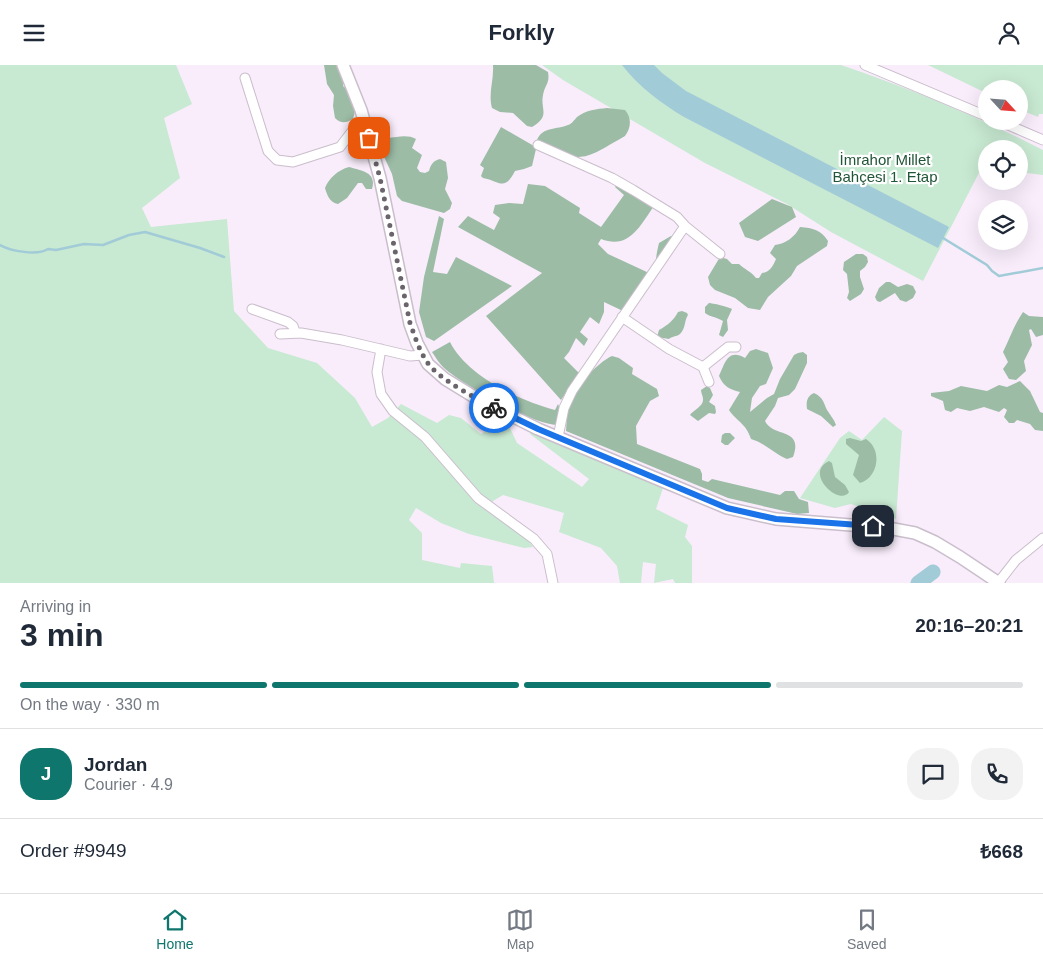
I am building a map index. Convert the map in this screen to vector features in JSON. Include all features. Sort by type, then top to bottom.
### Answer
[{"type":"street","points":[[342,65],[361,109],[380,178],[410,323],[417,343],[428,364],[445,379],[505,413],[558,437],[687,492],[735,510],[776,519],[888,528],[915,533],[935,541],[998,583],[1016,560],[1043,538]]},
{"type":"street","points":[[865,65],[978,113]]},
{"type":"street","points":[[245,78],[268,151],[277,160],[293,162],[326,153],[340,147],[353,130],[365,125]]},
{"type":"street","points":[[1020,130],[1043,140]]},
{"type":"street","points":[[538,145],[612,178],[670,212],[720,254]]},
{"type":"street","points":[[558,437],[567,399],[685,226]]},
{"type":"street","points":[[252,309],[288,322],[293,326],[295,332]]},
{"type":"street","points":[[622,317],[669,349],[704,367],[709,382]]},
{"type":"street","points":[[280,334],[290,335],[295,332],[342,340],[410,356],[423,355]]},
{"type":"street","points":[[704,367],[728,347],[736,347]]},
{"type":"street","points":[[381,349],[377,372],[381,394],[393,411],[426,437],[478,498],[534,539],[547,554],[553,583]]},
{"type":"green space","points":[[0,65],[176,65],[192,104],[164,118],[180,178],[142,208],[151,227],[227,219],[234,311],[268,348],[317,363],[355,398],[372,427],[388,418],[401,404],[437,423],[449,415],[461,418],[481,434],[492,427],[510,428],[517,443],[582,487],[589,479],[530,434],[531,430],[664,485],[656,509],[688,525],[685,537],[692,546],[692,583],[675,583],[673,579],[654,583],[656,564],[643,562],[641,583],[620,583],[617,566],[601,548],[559,532],[564,513],[503,495],[493,501],[487,511],[527,539],[533,547],[524,548],[469,534],[441,523],[416,508],[409,520],[422,533],[422,560],[460,568],[461,563],[492,566],[494,583],[0,583]]},
{"type":"green space","points":[[324,65],[341,65],[344,74],[343,86],[350,92],[356,108],[353,119],[341,122],[335,118],[334,95],[327,84]]},
{"type":"green space","points":[[493,65],[536,65],[548,72],[548,82],[542,100],[544,112],[538,123],[532,127],[527,126],[513,113],[500,112],[492,108]]},
{"type":"green space","name":"İmrahor Millet Bahçesi 1. Etap","points":[[542,65],[841,65],[893,83],[978,119],[978,130],[1002,130],[1023,140],[978,140],[978,174],[923,281],[831,232],[787,204],[705,163],[563,80]]},
{"type":"green space","points":[[928,65],[1043,65],[1043,114],[1039,114],[1038,117],[1028,113],[1028,80],[978,80],[978,89]]},
{"type":"green space","points":[[595,109],[625,110],[630,120],[629,130],[625,136],[590,155],[582,157],[563,154],[537,140],[543,132],[564,127],[584,113]]},
{"type":"green space","points":[[501,127],[536,149],[532,166],[515,171],[505,183],[483,178],[481,176],[484,168],[480,165]]},
{"type":"green space","points":[[381,128],[388,138],[406,136],[416,139],[412,148],[422,155],[417,168],[420,172],[425,173],[429,171],[433,163],[440,159],[446,162],[448,178],[445,189],[452,203],[450,209],[444,213],[402,201],[397,196],[392,174],[380,148],[380,141],[376,136],[377,131]]},
{"type":"green space","name":"İmrahor Millet Bahçesi 1. Etap","points":[[1028,143],[1043,150],[1043,175],[1028,173]]},
{"type":"green space","points":[[349,167],[367,173],[372,179],[372,189],[366,189],[362,183],[358,183],[347,198],[338,204],[335,203],[329,198],[325,188],[334,175]]},
{"type":"green space","points":[[528,184],[545,186],[580,208],[579,213],[601,227],[624,195],[615,187],[617,184],[654,206],[633,234],[626,239],[611,242],[601,239],[598,244],[608,254],[649,273],[623,311],[604,302],[604,312],[599,324],[590,317],[580,332],[588,339],[584,346],[576,338],[564,358],[579,373],[561,400],[486,316],[542,273],[458,227],[468,216],[494,230],[500,218],[493,213],[495,205],[523,204]]},
{"type":"green space","points":[[772,199],[792,207],[796,217],[758,241],[745,237],[739,223]]},
{"type":"green space","points":[[439,216],[444,219],[433,272],[447,274],[456,257],[512,286],[434,341],[426,337],[419,312],[424,277]]},
{"type":"green space","points":[[800,227],[819,232],[828,241],[827,246],[797,266],[791,276],[768,297],[760,310],[748,308],[735,298],[715,290],[710,285],[708,277],[720,257],[727,259],[732,264],[739,264],[756,278],[759,278],[775,262],[776,259],[770,253],[775,245],[789,239]]},
{"type":"green space","points":[[671,236],[675,236],[678,240],[675,248],[656,264],[659,243]]},
{"type":"green space","points":[[856,254],[863,254],[867,257],[868,262],[860,271],[864,289],[861,294],[850,301],[847,298],[849,292],[847,274],[843,270],[844,262]]},
{"type":"green space","points":[[886,282],[890,282],[898,287],[907,284],[913,286],[916,292],[913,298],[906,302],[900,300],[895,293],[880,302],[877,301],[875,297],[879,288]]},
{"type":"green space","points":[[709,303],[732,309],[727,320],[728,330],[723,337],[719,335],[723,321],[705,313],[705,307]]},
{"type":"green space","points":[[682,311],[688,315],[680,334],[669,339],[657,337],[659,330],[670,323],[678,312]]},
{"type":"green space","points":[[1023,312],[1029,316],[1043,317],[1043,335],[1036,337],[1031,329],[1029,330],[1032,345],[1024,361],[1026,371],[1016,380],[1009,379],[1003,369],[1008,362],[1003,352]]},
{"type":"green space","points":[[450,342],[469,366],[496,385],[541,406],[555,410],[558,404],[560,409],[557,425],[532,418],[498,403],[453,375],[442,366],[432,352]]},
{"type":"green space","points":[[756,349],[768,353],[773,368],[766,384],[760,386],[752,398],[750,412],[774,394],[780,379],[794,355],[803,352],[807,355],[807,363],[795,389],[789,395],[778,398],[765,421],[774,430],[786,434],[794,441],[793,457],[787,459],[751,439],[747,429],[729,410],[740,392],[727,387],[719,376],[728,358],[739,355],[745,358],[750,351]]},
{"type":"green space","points":[[612,356],[619,358],[633,368],[632,374],[657,389],[659,396],[650,401],[636,426],[637,444],[700,469],[702,480],[708,482],[712,479],[780,495],[785,491],[794,491],[799,499],[808,502],[809,513],[797,514],[728,498],[566,431],[568,406],[571,397],[593,370]]},
{"type":"green space","points":[[1020,381],[1030,391],[1040,412],[1043,413],[1043,431],[1035,430],[1030,424],[1017,420],[1014,423],[1009,423],[1004,417],[1007,410],[1004,408],[999,412],[984,407],[970,411],[957,408],[951,412],[945,410],[943,401],[931,396],[931,393],[949,391],[961,386],[987,391],[999,385],[1007,387]]},
{"type":"green space","points":[[707,386],[713,395],[709,402],[715,406],[716,412],[715,414],[709,413],[698,421],[690,415],[702,404],[701,390]]},
{"type":"green space","points":[[814,393],[823,400],[836,425],[833,427],[821,416],[807,409],[808,399]]},
{"type":"green space","points":[[884,417],[902,431],[896,519],[851,504],[835,508],[800,498],[840,438],[849,431],[862,440]]},
{"type":"green space","points":[[730,433],[735,438],[728,445],[721,442],[722,435]]},
{"type":"green space","points":[[850,438],[861,441],[866,439],[875,450],[876,463],[874,470],[871,476],[860,483],[853,475],[859,455],[846,444],[846,439]]},
{"type":"green space","points":[[829,461],[832,463],[835,477],[845,485],[849,492],[844,495],[832,492],[822,480],[820,473],[822,466]]},
{"type":"water","points":[[622,65],[654,65],[686,91],[949,227],[938,248],[684,117],[651,94]]},
{"type":"waterway","points":[[0,245],[17,251],[37,252],[84,244],[103,245],[129,235],[145,232],[224,257]]},
{"type":"waterway","points":[[943,238],[987,265],[999,276],[1043,268]]},
{"type":"waterway","points":[[918,583],[933,572]]},
{"type":"way so far","points":[[369,138],[394,240],[410,323],[417,343],[428,364],[445,379],[494,408]]},
{"type":"route","points":[[494,408],[538,429],[727,508],[776,519],[873,526]]}]
